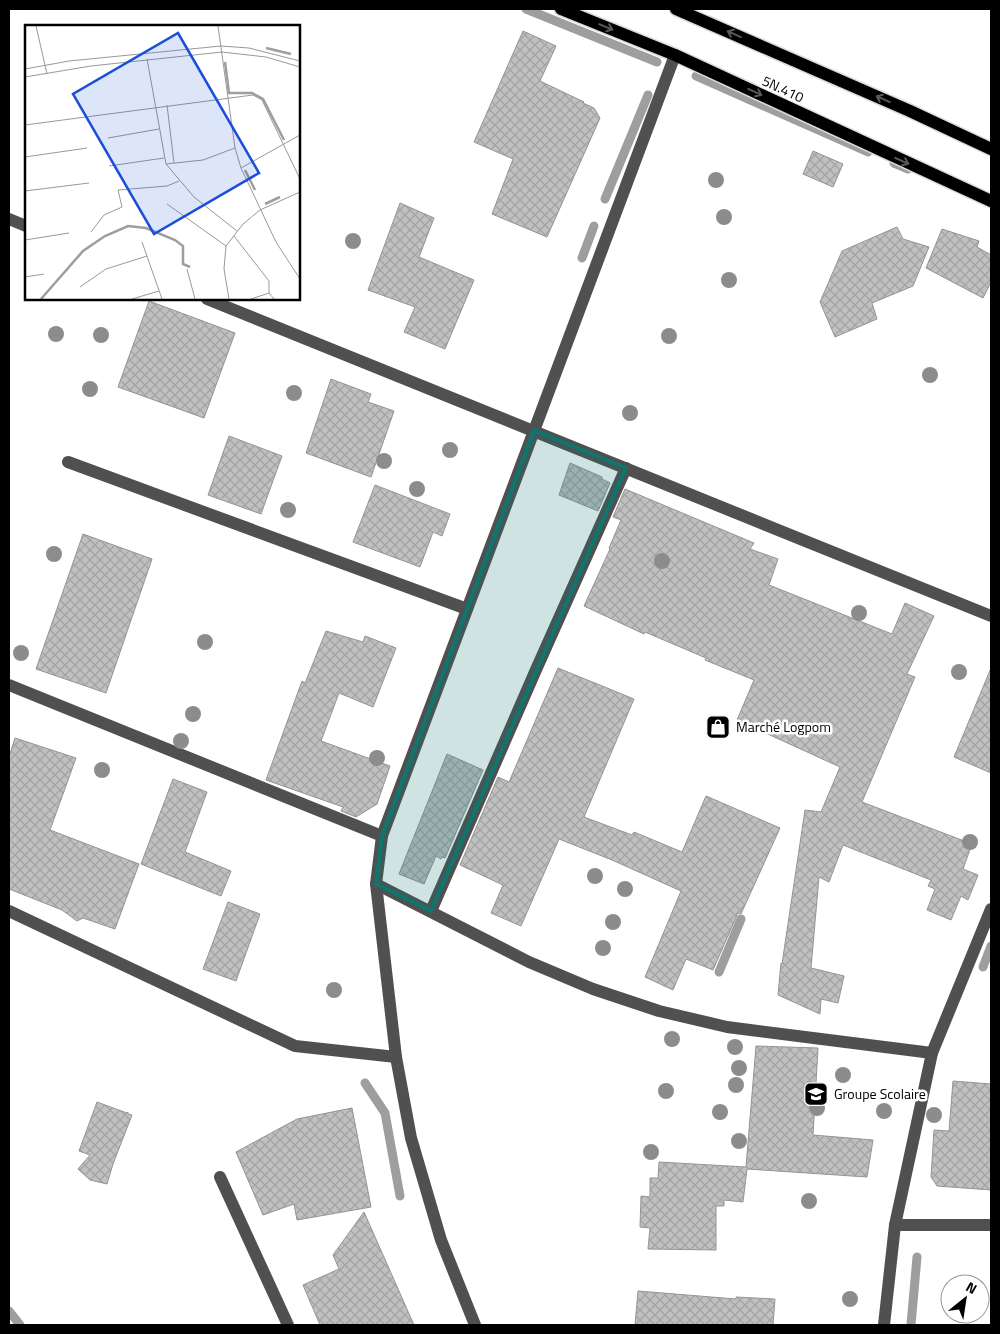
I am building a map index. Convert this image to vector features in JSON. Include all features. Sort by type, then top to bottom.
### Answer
[{"type":"main road","name":"5N.410","points":[[561,9],[675,55],[991,201]]},
{"type":"main road","points":[[676,9],[910,111],[991,149]]},
{"type":"street","points":[[475,1325],[441,1240],[411,1138],[396,1057],[376,884],[382,836],[675,55]]},
{"type":"street","points":[[9,219],[25,226]]},
{"type":"street","points":[[209,300],[991,616]]},
{"type":"street","points":[[68,462],[467,609]]},
{"type":"street","points":[[431,911],[626,468]]},
{"type":"street","points":[[9,685],[382,836]]},
{"type":"street","points":[[376,884],[529,962],[593,989],[660,1011],[726,1028],[932,1052]]},
{"type":"street","points":[[884,1325],[895,1225],[932,1052],[991,909]]},
{"type":"street","points":[[9,912],[295,1046],[396,1057]]},
{"type":"street","points":[[220,1177],[288,1325]]},
{"type":"street","points":[[895,1225],[991,1225]]},
{"type":"highlighted area","points":[[534,430],[626,468],[431,911],[376,884],[382,836]]},
{"type":"building","points":[[523,31],[556,46],[540,81],[594,108],[600,118],[547,237],[492,214],[513,159],[474,142]]},
{"type":"building","points":[[813,151],[843,164],[833,187],[803,174]]},
{"type":"building","points":[[400,203],[434,218],[419,257],[474,280],[445,349],[404,332],[415,307],[368,290]]},
{"type":"building","points":[[897,227],[903,239],[929,247],[913,286],[872,303],[877,319],[835,337],[820,302],[842,251]]},
{"type":"building","points":[[942,229],[979,241],[977,247],[991,255],[991,282],[983,298],[926,268]]},
{"type":"building","points":[[149,301],[235,333],[204,418],[118,387]]},
{"type":"building","points":[[331,379],[371,394],[368,402],[394,411],[371,477],[306,453]]},
{"type":"building","points":[[229,436],[282,456],[261,514],[208,495]]},
{"type":"building","points":[[570,463],[602,477],[602,479],[610,483],[598,511],[559,495]]},
{"type":"building","points":[[375,485],[450,514],[442,536],[433,532],[420,567],[353,542]]},
{"type":"building","points":[[625,489],[754,543],[750,549],[778,559],[769,585],[892,634],[905,603],[934,616],[907,674],[915,677],[862,802],[972,844],[963,869],[978,875],[968,900],[961,896],[951,920],[927,910],[935,889],[928,886],[931,880],[843,845],[829,882],[819,877],[811,968],[844,976],[838,1003],[821,999],[820,1014],[778,995],[781,963],[805,810],[821,812],[840,767],[737,720],[754,680],[645,632],[644,634],[584,606],[621,520],[613,517]]},
{"type":"building","points":[[83,534],[152,559],[106,693],[36,669]]},
{"type":"building","points":[[326,631],[363,642],[365,636],[396,648],[373,707],[339,693],[321,741],[390,766],[377,804],[356,817],[341,811],[343,807],[266,780],[302,681],[305,683]]},
{"type":"building","points":[[558,668],[634,699],[584,817],[632,835],[634,832],[682,852],[706,796],[780,828],[741,914],[738,913],[713,970],[686,959],[673,990],[645,977],[681,891],[559,839],[521,926],[491,913],[503,885],[460,865],[498,777],[509,782]]},
{"type":"building","points":[[991,668],[991,773],[954,757]]},
{"type":"building","points":[[15,738],[76,758],[50,830],[139,864],[115,929],[83,918],[77,921],[62,910],[9,889],[9,757]]},
{"type":"building","points":[[447,754],[483,770],[445,858],[442,857],[441,859],[436,856],[424,884],[399,874]]},
{"type":"building","points":[[173,779],[207,792],[185,852],[231,871],[221,896],[141,864]]},
{"type":"building","points":[[228,902],[260,914],[236,981],[203,969]]},
{"type":"building","points":[[756,1046],[818,1048],[813,1135],[873,1140],[867,1177],[747,1169],[743,1202],[724,1200],[724,1206],[716,1206],[716,1250],[648,1249],[650,1228],[640,1227],[641,1196],[650,1197],[650,1178],[658,1178],[659,1162],[746,1167]]},
{"type":"building","points":[[953,1081],[991,1084],[991,1190],[937,1186],[931,1177],[934,1130],[949,1131]]},
{"type":"building","points":[[97,1102],[132,1115],[107,1184],[90,1180],[78,1169],[90,1155],[79,1151]]},
{"type":"building","points":[[352,1108],[371,1207],[297,1220],[294,1204],[263,1215],[236,1152],[297,1119]]},
{"type":"building","points":[[364,1212],[414,1325],[320,1325],[303,1285],[339,1269],[333,1255]]},
{"type":"building","points":[[638,1291],[736,1299],[736,1297],[775,1299],[773,1325],[635,1325]]},
{"type":"waterway","points":[[526,9],[657,62]]},
{"type":"waterway","points":[[696,76],[868,152]]},
{"type":"waterway","points":[[605,199],[648,95]]},
{"type":"waterway","points":[[894,163],[908,169]]},
{"type":"waterway","points":[[582,258],[594,226]]},
{"type":"waterway","points":[[719,972],[741,919]]},
{"type":"waterway","points":[[983,967],[991,946]]},
{"type":"waterway","points":[[365,1083],[385,1113],[400,1196]]},
{"type":"waterway","points":[[911,1325],[917,1257]]},
{"type":"waterway","points":[[9,1311],[20,1325]]},
{"type":"place","name":"Marché Logpom","points":[[718,727]]},
{"type":"place","name":"Groupe Scolaire","points":[[816,1094]]}]
